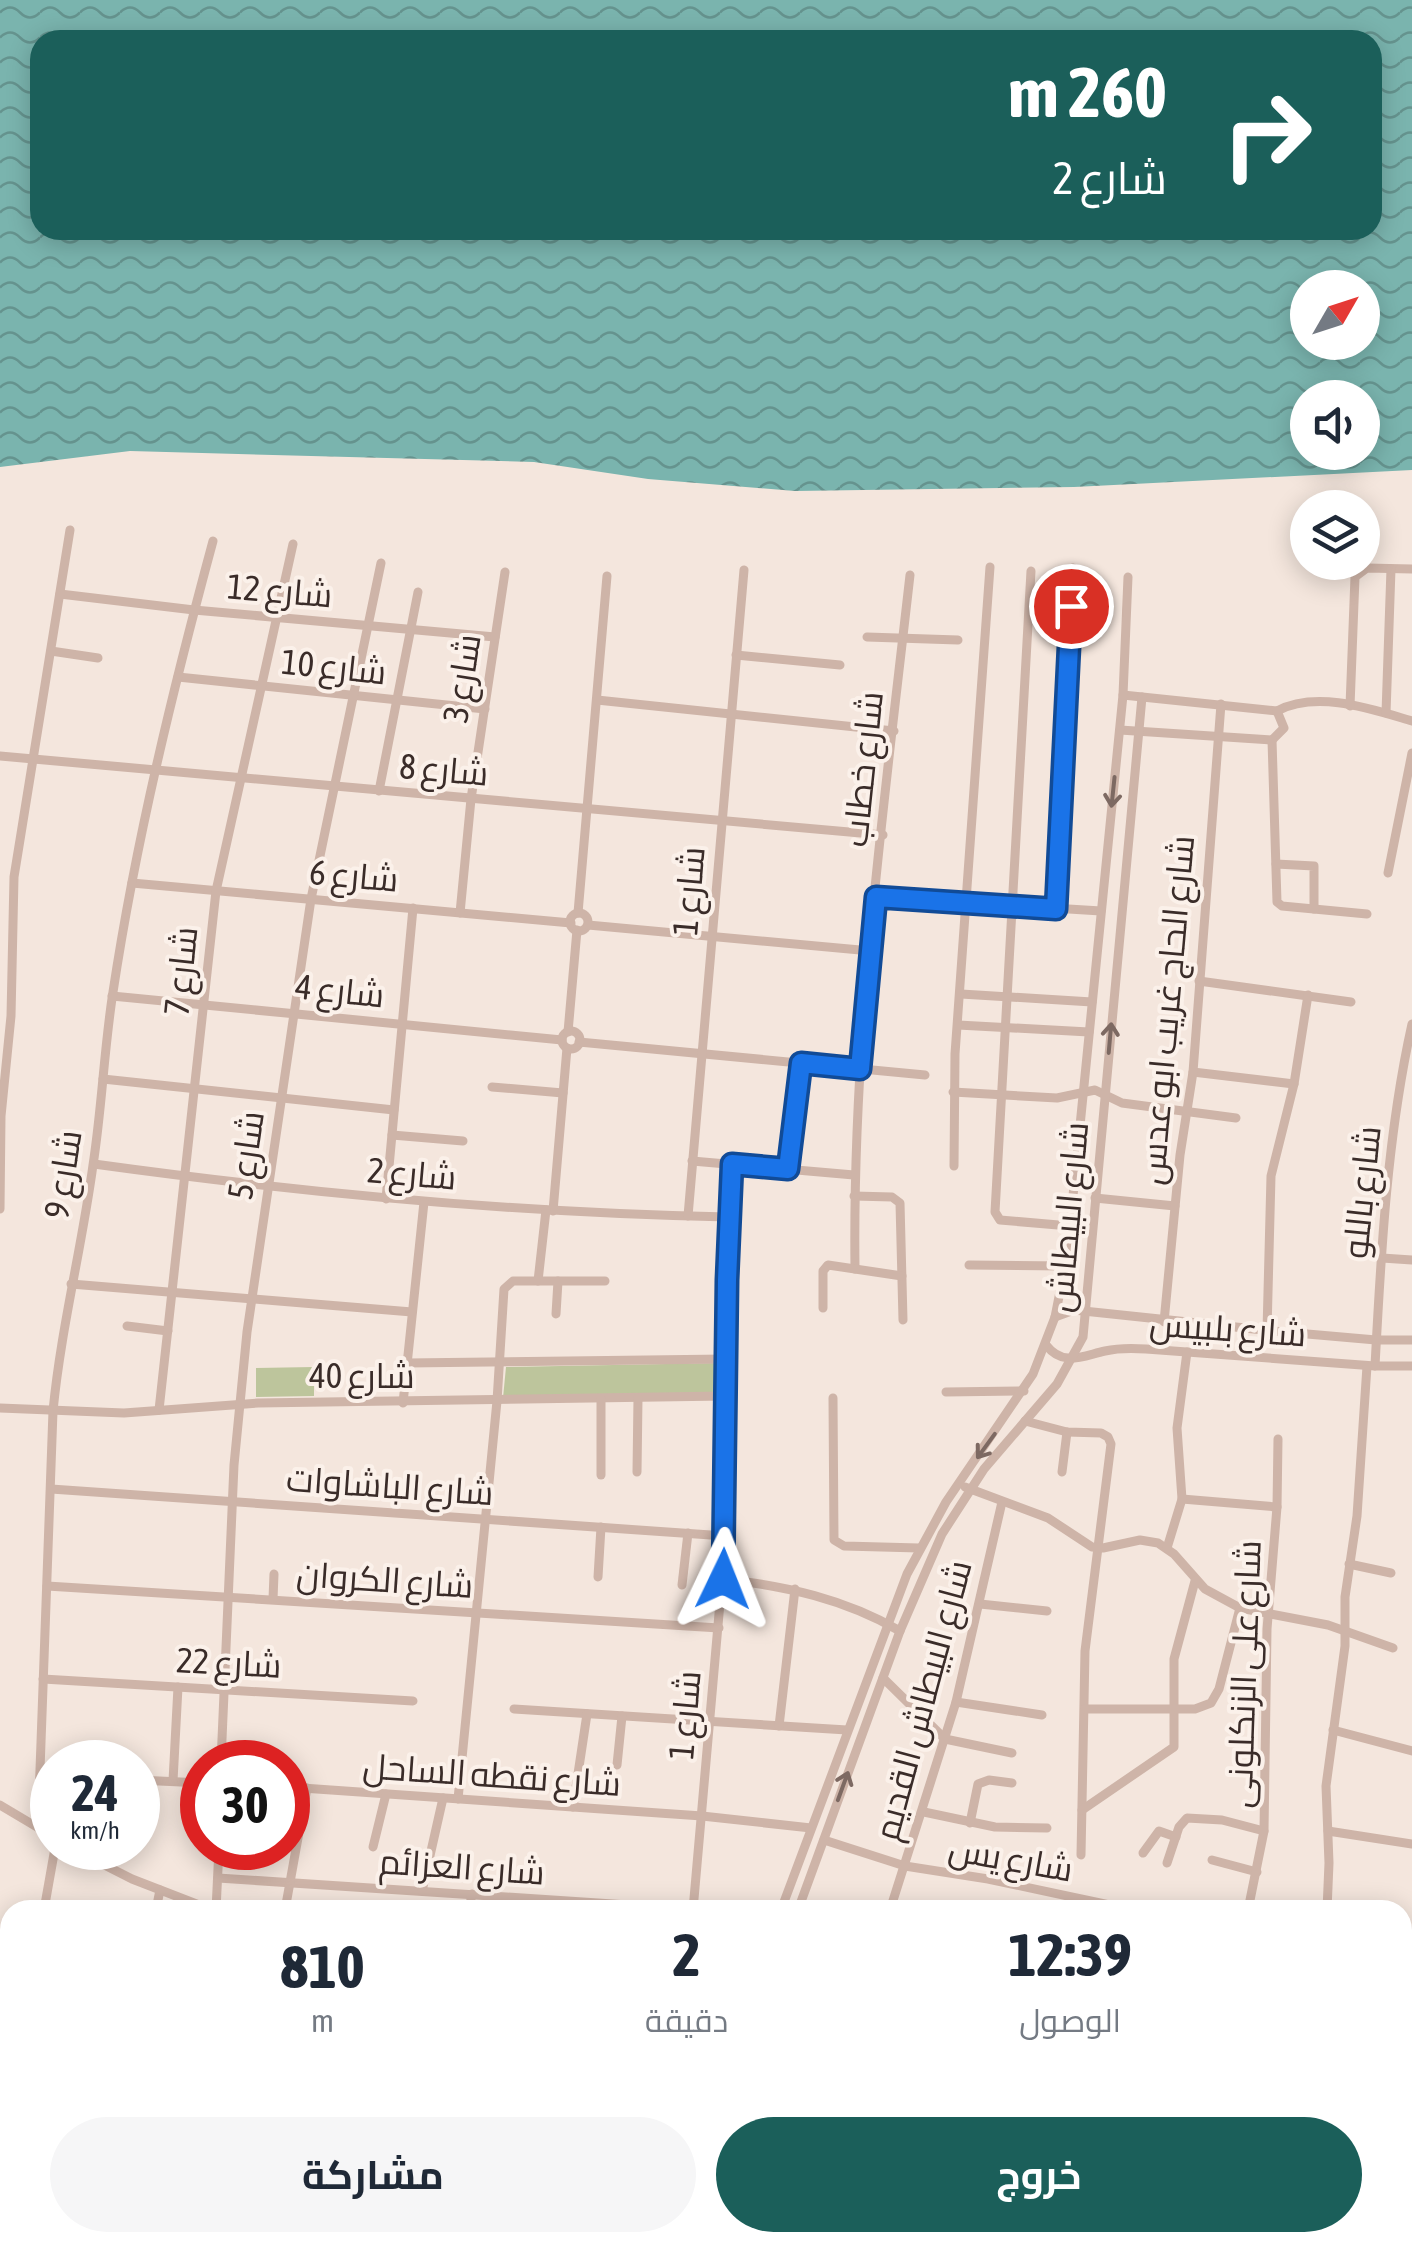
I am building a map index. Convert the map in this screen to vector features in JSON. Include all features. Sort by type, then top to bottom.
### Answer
[{"type":"street","points":[[0,1209],[14,877],[70,530]]},
{"type":"street","name":"شارع 9","points":[[41,1740],[52,1411],[70,1284],[94,1164],[112,996],[132,883],[213,541]]},
{"type":"street","name":"شارع 7","points":[[159,1410],[216,891],[293,544]]},
{"type":"street","name":"شارع 5","points":[[222,1740],[232,1502],[251,1299],[310,899],[381,562]]},
{"type":"street","points":[[954,1166],[958,1025],[990,567]]},
{"type":"street","points":[[1056,909],[1073,568]]},
{"type":"street","points":[[1350,706],[1355,577],[1367,568],[1412,569]]},
{"type":"street","points":[[1386,713],[1391,569]]},
{"type":"street","name":"شارع 1","points":[[688,1216],[744,570]]},
{"type":"street","points":[[1031,571],[995,1215],[1000,1220],[1070,1226]]},
{"type":"street","name":"شارع 3","points":[[460,913],[471,799],[505,572]]},
{"type":"street","name":"شارع خطاب","points":[[855,1269],[854,1174],[860,1069],[910,575]]},
{"type":"street","points":[[578,913],[607,576]]},
{"type":"street","name":"شارع البيطاش","points":[[785,1900],[886,1623],[918,1548],[1024,1392],[1055,1316],[1070,1226],[1120,730],[1128,577]]},
{"type":"street","points":[[379,791],[418,592]]},
{"type":"street","name":"شارع 12","points":[[60,594],[495,638]]},
{"type":"street","points":[[867,637],[958,640]]},
{"type":"street","points":[[52,651],[98,658]]},
{"type":"street","points":[[736,655],[840,665]]},
{"type":"street","name":"شارع 10","points":[[178,676],[484,709]]},
{"type":"street","points":[[1123,695],[1277,711],[1301,702],[1350,706],[1412,721]]},
{"type":"street","name":"شارع البيطاش","points":[[802,1900],[930,1557],[969,1489],[1073,1360],[1083,1336],[1142,697]]},
{"type":"street","points":[[596,700],[894,730]]},
{"type":"street","name":"شارع الحاج غريب ابو عدس","points":[[1164,1322],[1193,1072],[1221,704]]},
{"type":"street","points":[[1120,730],[1272,740],[1284,728],[1277,711]]},
{"type":"street","points":[[1272,740],[1278,904],[1366,914]]},
{"type":"street","points":[[1388,873],[1412,752]]},
{"type":"street","name":"شارع 8","points":[[0,756],[883,835]]},
{"type":"street","points":[[1276,864],[1314,866],[1314,909]]},
{"type":"street","name":"شارع 6","points":[[132,883],[574,926]]},
{"type":"street","points":[[876,897],[1102,912]]},
{"type":"street","points":[[386,1199],[413,908]]},
{"type":"street","points":[[578,913],[587,918],[588,924]]},
{"type":"street","points":[[538,1282],[563,1093],[572,916],[578,913]]},
{"type":"street","points":[[588,924],[871,951]]},
{"type":"street","points":[[574,926],[582,930],[588,924]]},
{"type":"street","points":[[1199,980],[1351,1002]]},
{"type":"street","points":[[960,994],[1092,1002]]},
{"type":"street","name":"شارع 4","points":[[112,996],[566,1040]]},
{"type":"street","points":[[1267,1330],[1271,1176],[1294,1084],[1308,996]]},
{"type":"street","name":"شارع باللو","points":[[1327,1900],[1326,1786],[1347,1632],[1345,1597],[1376,1340],[1400,1091],[1412,1024]]},
{"type":"street","points":[[958,1025],[1089,1032]]},
{"type":"street","points":[[566,1040],[576,1047],[579,1042],[925,1075]]},
{"type":"street","points":[[788,1169],[801,1063]]},
{"type":"street","points":[[1193,1072],[1294,1084]]},
{"type":"street","points":[[103,1079],[394,1110]]},
{"type":"street","points":[[492,1087],[563,1093]]},
{"type":"street","points":[[954,1092],[1058,1098],[1094,1090],[1122,1102],[1236,1118]]},
{"type":"street","points":[[392,1135],[463,1140]]},
{"type":"street","points":[[692,1161],[854,1174]]},
{"type":"street","name":"شارع 2","points":[[94,1164],[386,1199],[728,1217]]},
{"type":"street","name":"شارع 1","points":[[694,1900],[723,1579],[732,1164]]},
{"type":"street","points":[[854,1196],[892,1197],[900,1203],[903,1320]]},
{"type":"street","points":[[1095,1198],[1175,1206]]},
{"type":"street","points":[[402,1403],[424,1202]]},
{"type":"street","points":[[1382,1258],[1412,1260]]},
{"type":"street","points":[[969,1264],[1065,1266]]},
{"type":"street","points":[[823,1308],[824,1267],[902,1276]]},
{"type":"street","points":[[458,1799],[497,1401],[504,1289],[514,1282],[605,1281]]},
{"type":"street","points":[[556,1314],[558,1282]]},
{"type":"street","points":[[70,1284],[412,1312]]},
{"type":"street","name":"شارع بلبيس","points":[[1055,1316],[1067,1311],[1087,1312],[1164,1322],[1412,1340]]},
{"type":"street","points":[[127,1326],[168,1331]]},
{"type":"street","points":[[1046,1345],[1054,1355],[1073,1360]]},
{"type":"street","name":"شارع بلبيس","points":[[1073,1360],[1128,1348],[1412,1366]]},
{"type":"street","points":[[1167,1548],[1182,1498],[1177,1428],[1187,1352]]},
{"type":"street","name":"شارع 40","points":[[407,1363],[725,1359]]},
{"type":"street","points":[[946,1392],[1024,1392]]},
{"type":"street","name":"شارع 40","points":[[0,1408],[124,1413],[239,1404],[724,1396]]},
{"type":"street","points":[[638,1398],[638,1472]]},
{"type":"street","points":[[834,1398],[834,1540],[841,1546],[918,1548]]},
{"type":"street","points":[[601,1399],[601,1475]]},
{"type":"street","points":[[1025,1421],[1067,1432],[1100,1434],[1108,1437],[1111,1444],[1086,1651],[1081,1855]]},
{"type":"street","points":[[1062,1472],[1067,1432]]},
{"type":"street","name":"شارع على الزنكلونى","points":[[1250,1900],[1264,1832],[1268,1614],[1278,1439]]},
{"type":"street","points":[[958,1484],[1048,1518],[1098,1548],[1140,1540],[1167,1548],[1195,1581],[1240,1608],[1319,1623],[1393,1648]]},
{"type":"street","name":"شارع الباشاوات","points":[[51,1489],[724,1536]]},
{"type":"street","points":[[1182,1498],[1276,1507]]},
{"type":"street","name":"شارع البيطاش القديم","points":[[893,1900],[956,1702],[1002,1502]]},
{"type":"street","points":[[598,1577],[601,1527]]},
{"type":"street","points":[[682,1585],[688,1533]]},
{"type":"street","points":[[1349,1564],[1391,1573]]},
{"type":"street","points":[[273,1598],[274,1574]]},
{"type":"street","points":[[723,1579],[795,1589],[900,1631]]},
{"type":"street","points":[[1082,1810],[1172,1750],[1176,1647],[1195,1581]]},
{"type":"street","name":"شارع الكروان","points":[[47,1586],[719,1628]]},
{"type":"street","points":[[778,1726],[795,1589]]},
{"type":"street","points":[[980,1604],[1047,1611]]},
{"type":"street","points":[[1085,1709],[1203,1708],[1216,1697],[1240,1608]]},
{"type":"street","name":"شارع 22","points":[[42,1678],[412,1701]]},
{"type":"street","points":[[883,1678],[945,1739],[1012,1753]]},
{"type":"street","points":[[173,1782],[178,1687]]},
{"type":"street","points":[[956,1702],[1042,1715]]},
{"type":"street","points":[[514,1709],[848,1730]]},
{"type":"street","points":[[573,1807],[588,1714]]},
{"type":"street","points":[[618,1764],[622,1716]]},
{"type":"street","points":[[1333,1730],[1412,1751]]},
{"type":"street","points":[[970,1823],[978,1784],[990,1780],[1012,1783]]},
{"type":"street","points":[[160,1781],[180,1782]]},
{"type":"street","name":"شارع نقطه الساحل","points":[[310,1788],[702,1816],[812,1828]]},
{"type":"street","points":[[372,1847],[386,1794]]},
{"type":"street","points":[[422,1891],[443,1798]]},
{"type":"street","points":[[0,1805],[30,1821]]},
{"type":"street","points":[[924,1812],[1012,1829],[1047,1828]]},
{"type":"street","points":[[1167,1863],[1182,1822],[1194,1817],[1264,1832]]},
{"type":"street","points":[[1328,1831],[1412,1844]]},
{"type":"street","points":[[1142,1853],[1159,1832],[1176,1837]]},
{"type":"street","name":"شارع يس","points":[[824,1840],[905,1866],[1086,1900]]},
{"type":"street","points":[[1212,1860],[1257,1872]]},
{"type":"street","points":[[46,1900],[51,1870]]},
{"type":"street","points":[[113,1870],[187,1900]]},
{"type":"street","points":[[215,1900],[218,1870]]},
{"type":"street","points":[[288,1900],[294,1870]]},
{"type":"street","name":"شارع العزائم","points":[[218,1878],[541,1900]]},
{"type":"street","points":[[158,1900],[160,1890]]},
{"type":"street","points":[[471,1900],[472,1894]]},
{"type":"green space","points":[[718,1363],[718,1393],[503,1398],[506,1367]]},
{"type":"green space","points":[[314,1367],[314,1396],[256,1397],[256,1368]]},
{"type":"water","points":[[0,0],[1412,0],[1412,470],[1074,487],[795,491],[648,479],[534,462],[130,451],[0,467]]},
{"type":"route","points":[[723,1579],[732,1164],[788,1169],[801,1063],[860,1069],[876,897],[1056,909],[1071,606]]}]
